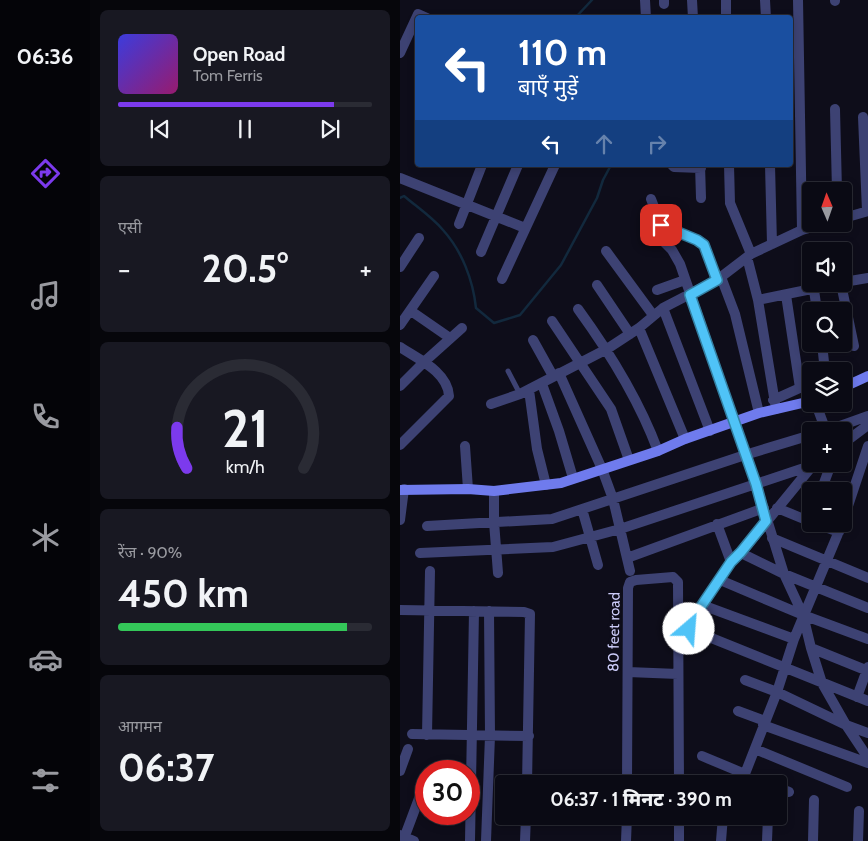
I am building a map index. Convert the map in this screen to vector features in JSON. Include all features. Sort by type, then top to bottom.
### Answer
[{"type":"street","points":[[645,0],[646,15]]},
{"type":"street","points":[[692,0],[693,15]]},
{"type":"street","points":[[726,0],[726,15]]},
{"type":"street","points":[[765,0],[766,15]]},
{"type":"street","points":[[491,404],[542,384],[556,374],[607,349],[639,328],[663,308],[719,278],[749,256],[802,230],[794,49],[798,0]]},
{"type":"street","points":[[400,53],[404,33],[415,18]]},
{"type":"street","points":[[835,109],[837,182]]},
{"type":"street","points":[[852,216],[868,211],[863,117]]},
{"type":"street","points":[[459,224],[481,167]]},
{"type":"street","points":[[481,252],[517,167]]},
{"type":"street","points":[[502,279],[554,167]]},
{"type":"street","points":[[700,167],[701,198]]},
{"type":"street","points":[[729,167],[730,203],[749,256],[775,405]]},
{"type":"street","points":[[770,167],[772,244]]},
{"type":"street","points":[[400,178],[525,228]]},
{"type":"street","points":[[651,199],[661,225],[697,240],[704,245],[735,314],[759,413]]},
{"type":"street","points":[[654,232],[677,257],[756,484],[784,574],[804,615],[811,648],[822,683],[846,725],[868,758]]},
{"type":"street","points":[[401,263],[419,238]]},
{"type":"street","points":[[606,251],[653,315]]},
{"type":"street","points":[[400,325],[434,276]]},
{"type":"street","points":[[852,281],[868,278]]},
{"type":"street","points":[[657,290],[685,280]]},
{"type":"street","points":[[597,285],[630,334]]},
{"type":"street","points":[[758,300],[803,292]]},
{"type":"street","points":[[844,292],[854,346]]},
{"type":"street","points":[[400,520],[402,490],[468,488],[494,491],[562,483],[658,451],[685,439],[759,413],[775,405],[800,388],[786,295]]},
{"type":"street","points":[[663,308],[710,431]]},
{"type":"street","points":[[578,309],[607,349],[647,422],[658,451]]},
{"type":"street","points":[[411,311],[450,338]]},
{"type":"street","points":[[552,321],[611,409],[629,460]]},
{"type":"street","points":[[400,386],[462,328]]},
{"type":"street","points":[[639,328],[685,439]]},
{"type":"street","points":[[532,340],[556,374],[602,469],[613,499],[630,571]]},
{"type":"street","points":[[400,347],[424,362],[444,379],[449,388],[449,396],[400,445]]},
{"type":"street","points":[[852,383],[868,376]]},
{"type":"street","points":[[542,384],[573,478]]},
{"type":"street","points":[[524,392],[546,485]]},
{"type":"street","points":[[775,405],[802,402]]},
{"type":"street","points":[[851,422],[868,416]]},
{"type":"street","points":[[852,436],[868,425]]},
{"type":"street","points":[[857,433],[868,439]]},
{"type":"street","points":[[427,526],[552,519],[745,455],[802,439]]},
{"type":"street","points":[[465,446],[468,488]]},
{"type":"street","points":[[852,494],[868,446]]},
{"type":"street","points":[[420,553],[497,548],[553,547],[620,529],[802,468]]},
{"type":"street","points":[[807,472],[731,562],[702,605],[689,629],[868,701]]},
{"type":"street","points":[[494,491],[494,522],[498,573]]},
{"type":"street","points":[[627,558],[764,508]]},
{"type":"street","points":[[777,508],[802,518]]},
{"type":"street","points":[[582,509],[598,564]]},
{"type":"street","points":[[717,524],[731,562]]},
{"type":"street","points":[[744,775],[777,692],[794,639],[838,532]]},
{"type":"street","points":[[772,538],[868,578]]},
{"type":"street","points":[[741,552],[784,574],[868,608]]},
{"type":"street","points":[[427,735],[430,571]]},
{"type":"street","name":"80 feet road","points":[[627,775],[628,588],[630,582],[636,580],[673,578],[678,582],[678,775]]},
{"type":"street","points":[[720,580],[868,639]]},
{"type":"street","points":[[702,605],[794,639]]},
{"type":"street","points":[[400,610],[524,612],[530,614],[528,775]]},
{"type":"street","points":[[471,760],[474,611]]},
{"type":"street","points":[[486,841],[490,736],[489,611]]},
{"type":"street","points":[[811,648],[868,670],[857,697]]},
{"type":"street","points":[[628,672],[678,674]]},
{"type":"street","points":[[745,680],[777,692],[846,725],[868,733]]},
{"type":"street","points":[[738,711],[868,764]]},
{"type":"street","points":[[412,734],[529,736]]},
{"type":"street","points":[[400,771],[408,749]]},
{"type":"street","points":[[755,749],[846,787]]},
{"type":"street","points":[[702,756],[737,775]]},
{"type":"street","points":[[813,841],[814,800]]},
{"type":"street","points":[[858,841],[859,811]]},
{"type":"street","points":[[406,838],[415,812]]},
{"type":"street","points":[[470,825],[470,841]]},
{"type":"street","points":[[525,841],[526,825]]},
{"type":"street","points":[[626,841],[627,825]]},
{"type":"street","points":[[679,825],[679,841]]},
{"type":"street","points":[[721,841],[722,825]]},
{"type":"street","points":[[767,841],[768,825]]},
{"type":"lane","points":[[508,371],[524,392]]},
{"type":"waterway","points":[[578,15],[592,0]]},
{"type":"waterway","points":[[400,198],[404,196],[439,225],[450,238],[466,266],[476,308],[494,323],[520,315],[561,265],[597,198],[610,167]]},
{"type":"route","points":[[661,225],[697,240],[704,245],[717,280],[690,295],[756,484],[766,521],[731,562],[702,605],[689,629]]}]
